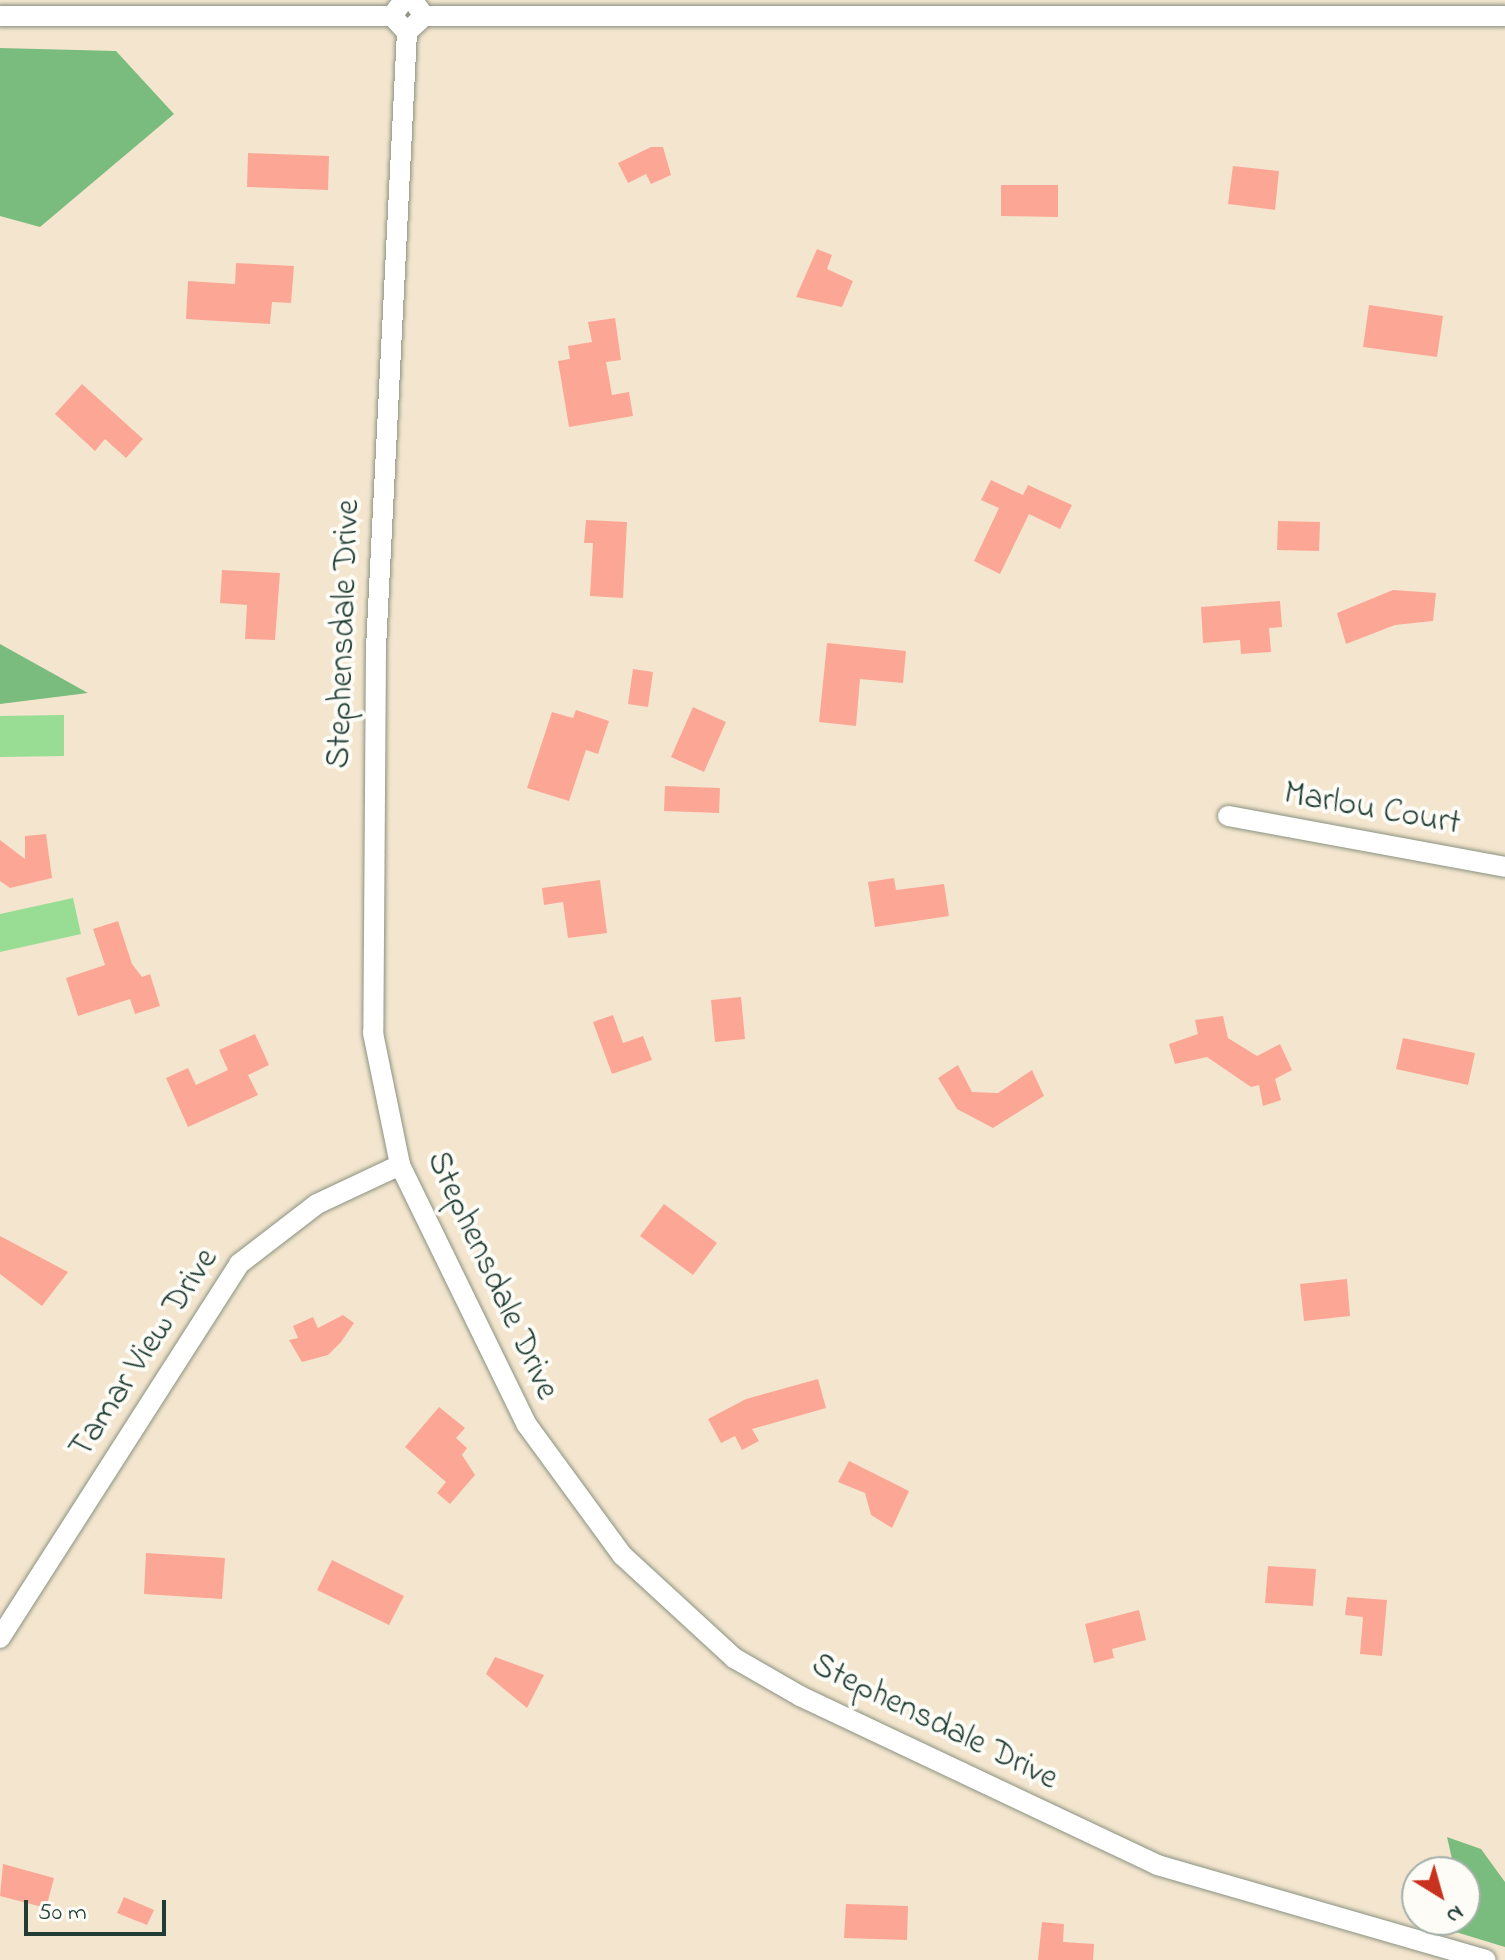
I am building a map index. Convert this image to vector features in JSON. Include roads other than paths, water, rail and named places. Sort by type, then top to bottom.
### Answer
[{"type":"street","points":[[0,16],[398,8],[407,32]]},
{"type":"street","points":[[407,32],[418,8],[1505,16]]},
{"type":"street","name":"Stephensdale Drive","points":[[407,32],[369,845],[373,1033],[400,1165],[483,1345],[568,1489],[623,1556],[734,1658],[1157,1865],[1486,1960]]},
{"type":"street","name":"Marlou Court","points":[[1228,816],[1505,867]]},
{"type":"street","name":"Tamar View Drive","points":[[0,1638],[239,1264],[317,1204],[400,1165]]}]
